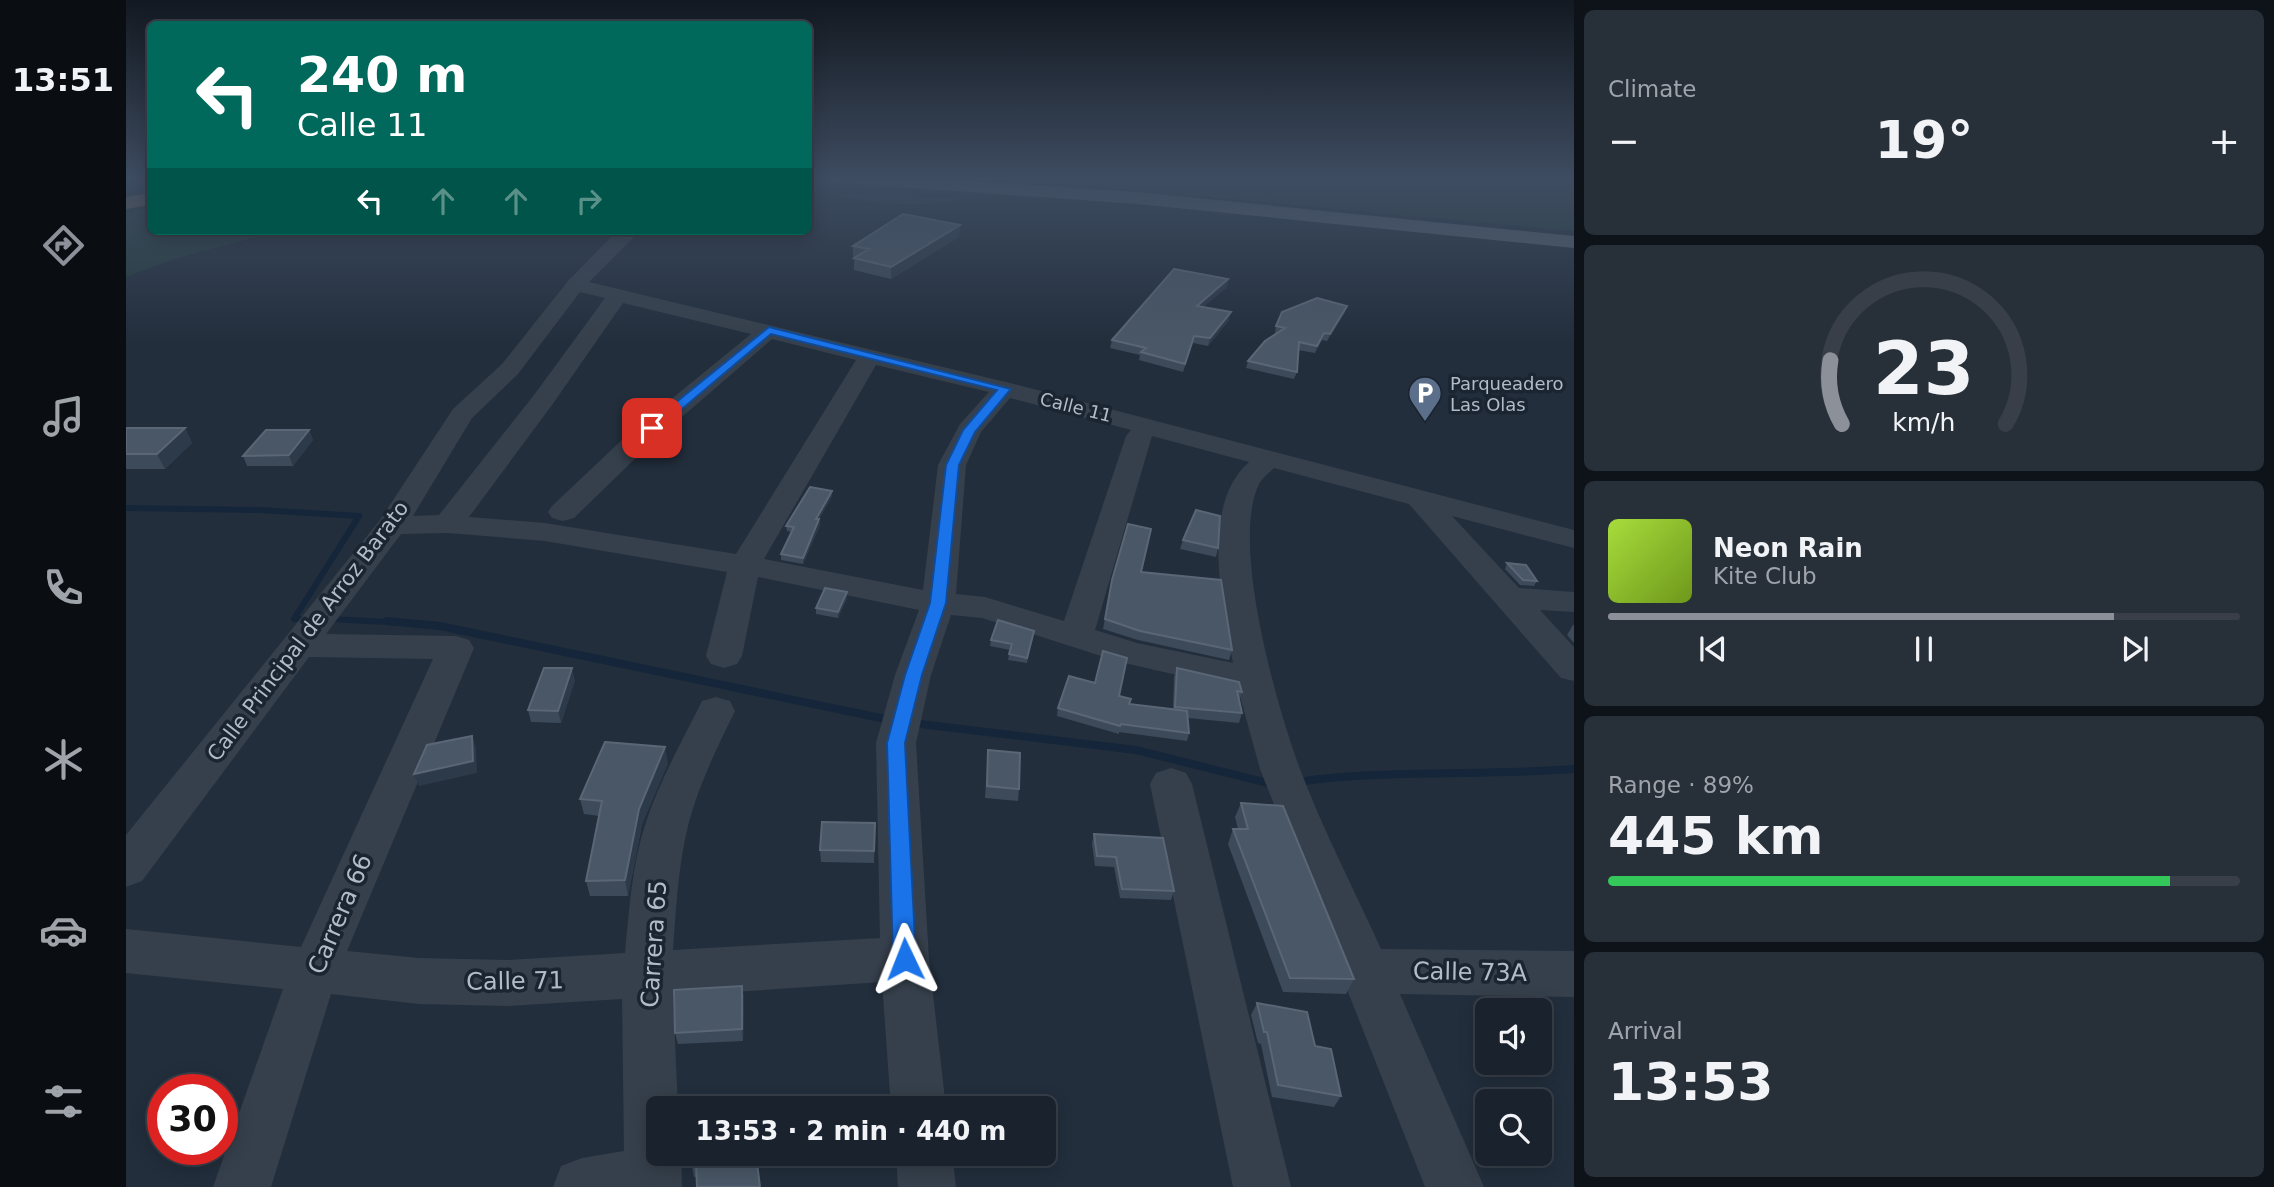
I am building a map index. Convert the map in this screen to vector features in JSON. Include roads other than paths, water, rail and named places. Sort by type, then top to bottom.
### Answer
[{"type":"main road","points":[[1416,232],[1574,250]]},
{"type":"main road","points":[[1471,232],[1574,242]]},
{"type":"street","name":"Calle Principal de Arroz Barato","points":[[126,868],[392,525],[462,414],[510,369],[575,285],[624,235]]},
{"type":"street","name":"Calle 11","points":[[575,285],[1005,389],[1574,538]]},
{"type":"street","points":[[448,524],[543,400],[618,295]]},
{"type":"street","points":[[563,512],[635,443],[769,330]]},
{"type":"street","points":[[724,656],[746,565],[869,357]]},
{"type":"street","points":[[918,1096],[905,959],[901,724],[913,675],[938,603],[952,465],[969,430],[1005,389]]},
{"type":"street","points":[[1076,637],[1139,436]]},
{"type":"street","points":[[1270,457],[1247,478],[1238,502],[1234,551],[1238,594],[1254,680],[1288,786],[1366,971],[1425,1121],[1455,1187]]},
{"type":"street","points":[[1418,497],[1574,669]]},
{"type":"street","points":[[392,525],[448,524],[545,532],[746,565],[938,603],[985,608],[1133,654],[1254,680]]},
{"type":"street","points":[[1506,597],[1574,602]]},
{"type":"street","name":"Carrera 66","points":[[242,1187],[314,971],[456,648],[305,639]]},
{"type":"street","name":"Carrera 65","points":[[652,1181],[647,976],[653,902],[666,827],[685,773],[716,711]]},
{"type":"street","points":[[1171,785],[1262,1187]]},
{"type":"street","name":"Calle 71","points":[[126,951],[419,981],[507,983],[905,959]]},
{"type":"street","name":"Calle 73A","points":[[1366,971],[1574,974]]},
{"type":"street","points":[[925,1166],[927,1187]]},
{"type":"street","points":[[582,1187],[652,1181]]},
{"type":"waterway","points":[[126,508],[260,510],[359,516],[294,619],[308,619]]},
{"type":"waterway","points":[[331,619],[405,623]]},
{"type":"waterway","points":[[387,621],[440,626],[890,720]]},
{"type":"waterway","points":[[912,723],[1136,750],[1272,784]]},
{"type":"waterway","points":[[1297,782],[1366,775],[1574,769]]},
{"type":"place","name":"Parqueadero Las Olas","points":[[1425,423]]}]
